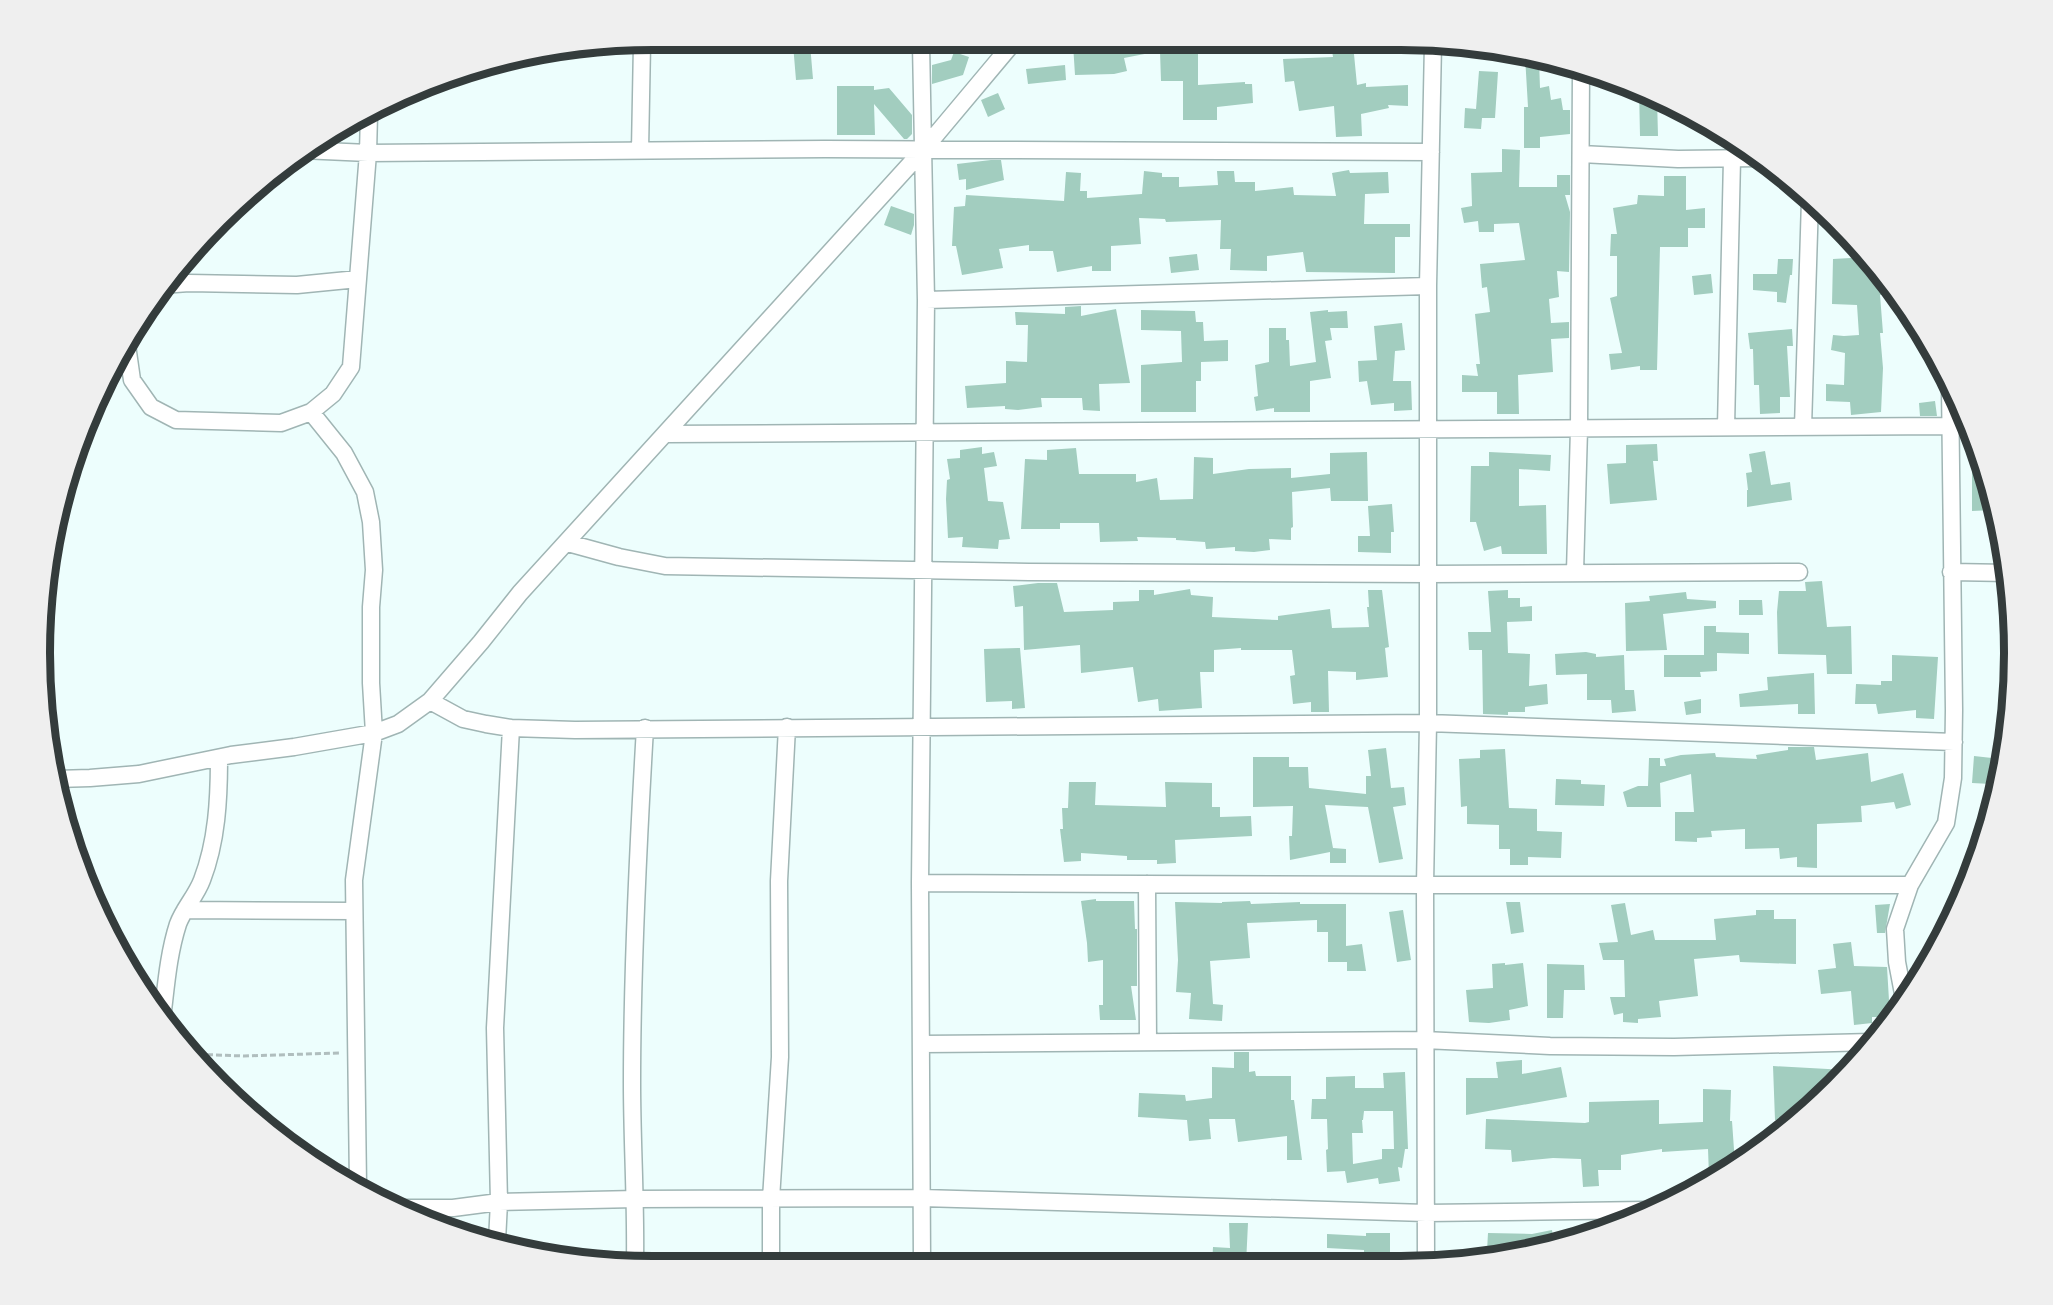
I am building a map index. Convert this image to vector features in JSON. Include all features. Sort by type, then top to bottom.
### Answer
[{"type":"street","points":[[640,150],[642,50]]},
{"type":"street","points":[[921,50],[926,300],[920,883],[922,1256]]},
{"type":"street","points":[[63,779],[139,774],[219,758],[374,733],[398,724],[430,701],[520,593],[924,150],[1007,50]]},
{"type":"street","points":[[1426,1255],[1424,1040],[1428,723],[1428,286],[1433,51]]},
{"type":"street","points":[[1575,573],[1579,429],[1581,78]]},
{"type":"street","points":[[128,354],[132,380],[151,407],[176,420],[281,423],[311,412],[333,394],[351,367],[369,121]]},
{"type":"street","points":[[317,151],[368,153],[640,150],[1431,152]]},
{"type":"street","points":[[1581,154],[1678,159],[1746,158]]},
{"type":"street","points":[[1726,427],[1732,159]]},
{"type":"street","points":[[1803,427],[1810,210]]},
{"type":"street","points":[[175,284],[297,285],[358,279]]},
{"type":"street","points":[[926,300],[1428,286]]},
{"type":"street","points":[[1902,988],[1897,962],[1895,929],[1910,885],[1946,823],[1953,778],[1951,406]]},
{"type":"street","points":[[311,412],[344,453],[365,492],[371,522],[374,570],[371,607],[371,683],[374,733],[354,880],[358,1179]]},
{"type":"street","points":[[666,434],[1951,426]]},
{"type":"street","points":[[567,543],[665,566],[1428,574],[1799,572]]},
{"type":"street","points":[[1952,572],[1998,573]]},
{"type":"street","points":[[430,701],[463,719],[511,728],[1428,723],[1954,742]]},
{"type":"street","points":[[771,1256],[771,1199],[780,1057],[779,881],[787,727]]},
{"type":"street","points":[[497,1235],[499,1202],[495,1028],[511,728]]},
{"type":"street","points":[[635,1255],[636,1199],[632,1086],[634,914],[645,728]]},
{"type":"street","points":[[163,1005],[168,963],[178,924],[196,894],[210,853],[219,802],[219,758]]},
{"type":"street","points":[[920,883],[1910,885]]},
{"type":"street","points":[[1147,884],[1148,1042]]},
{"type":"street","points":[[185,910],[354,911]]},
{"type":"street","points":[[922,1044],[1424,1040],[1550,1046],[1662,1047],[1860,1042]]},
{"type":"street","points":[[418,1208],[453,1208],[499,1202],[636,1199],[922,1198],[1426,1213],[1630,1210]]},
{"type":"path","points":[[203,1055],[244,1056],[356,1052]]},
{"type":"building","points":[[794,50],[811,50],[813,79],[796,80]]},
{"type":"building","points":[[1073,50],[1198,50],[1198,85],[1245,82],[1245,84],[1252,84],[1253,103],[1217,107],[1217,120],[1183,120],[1183,81],[1161,81],[1160,51],[1124,58],[1127,71],[1114,74],[1075,75]]},
{"type":"building","points":[[1332,50],[1354,50],[1357,85],[1366,83],[1366,87],[1408,85],[1408,106],[1388,105],[1389,108],[1361,114],[1362,136],[1336,137],[1334,106],[1299,111],[1294,81],[1285,82],[1283,59],[1333,57]]},
{"type":"building","points":[[954,52],[969,57],[963,75],[932,84],[932,65],[951,60]]},
{"type":"building","points":[[1525,63],[1539,66],[1540,88],[1549,86],[1551,100],[1561,98],[1563,110],[1570,110],[1570,134],[1540,137],[1540,148],[1524,148],[1524,107],[1528,107]]},
{"type":"building","points":[[1065,65],[1066,80],[1028,84],[1026,69]]},
{"type":"building","points":[[1479,71],[1498,72],[1495,118],[1482,118],[1481,129],[1464,128],[1465,108],[1476,109]]},
{"type":"building","points":[[837,86],[874,86],[874,90],[889,88],[912,115],[912,134],[904,139],[874,104],[875,135],[837,135]]},
{"type":"building","points":[[998,93],[1005,109],[988,117],[981,100]]},
{"type":"building","points":[[1639,99],[1657,107],[1658,136],[1640,136]]},
{"type":"building","points":[[1502,149],[1520,150],[1519,187],[1557,187],[1557,175],[1570,175],[1570,195],[1565,195],[1570,212],[1569,272],[1557,271],[1559,297],[1549,299],[1551,323],[1569,322],[1569,338],[1551,339],[1553,372],[1518,375],[1519,414],[1497,414],[1497,392],[1462,392],[1462,375],[1478,376],[1476,364],[1480,364],[1475,314],[1490,312],[1487,287],[1482,288],[1480,264],[1525,260],[1519,223],[1494,224],[1494,232],[1479,232],[1478,221],[1464,223],[1461,208],[1472,206],[1471,173],[1502,172]]},
{"type":"building","points":[[1001,160],[1004,180],[966,190],[966,179],[959,180],[957,164]]},
{"type":"building","points":[[1349,170],[1350,173],[1388,172],[1389,193],[1365,194],[1364,224],[1410,224],[1410,237],[1395,237],[1395,273],[1306,272],[1303,252],[1267,256],[1267,271],[1230,270],[1231,249],[1220,249],[1221,220],[1166,222],[1165,219],[1139,218],[1141,244],[1111,246],[1111,271],[1092,271],[1092,266],[1057,272],[1053,251],[1029,251],[1029,245],[999,249],[1003,268],[962,275],[956,246],[952,246],[954,207],[965,206],[966,195],[1064,201],[1066,172],[1081,173],[1080,191],[1087,191],[1087,198],[1142,194],[1144,171],[1162,173],[1162,177],[1179,177],[1179,187],[1218,185],[1217,171],[1234,171],[1235,182],[1255,182],[1255,191],[1293,187],[1294,195],[1336,196],[1332,173]]},
{"type":"building","points":[[1664,176],[1686,176],[1686,210],[1705,208],[1705,228],[1688,228],[1688,247],[1660,247],[1657,370],[1640,370],[1640,366],[1611,370],[1609,354],[1622,353],[1610,298],[1617,296],[1617,256],[1610,256],[1611,234],[1617,234],[1613,208],[1637,204],[1638,195],[1664,196]]},
{"type":"building","points":[[891,206],[914,214],[911,235],[884,225]]},
{"type":"building","points":[[1197,254],[1199,270],[1171,273],[1169,257]]},
{"type":"building","points":[[1856,258],[1886,294],[1880,295],[1883,333],[1880,333],[1883,368],[1881,412],[1851,415],[1850,402],[1826,401],[1826,384],[1844,385],[1845,353],[1831,350],[1833,335],[1859,335],[1857,305],[1832,304],[1833,259]]},
{"type":"building","points":[[1778,259],[1793,259],[1786,303],[1777,302],[1777,292],[1753,290],[1753,274],[1777,274]]},
{"type":"building","points":[[1711,274],[1713,293],[1694,295],[1692,276]]},
{"type":"building","points":[[1081,306],[1081,316],[1116,309],[1130,383],[1099,384],[1100,411],[1083,410],[1082,398],[1041,398],[1042,407],[1018,410],[1005,409],[1005,406],[967,408],[965,386],[1006,383],[1006,361],[1027,362],[1028,325],[1016,325],[1015,312],[1065,314],[1065,307]]},
{"type":"building","points":[[1141,310],[1195,311],[1196,322],[1203,322],[1204,341],[1228,340],[1228,361],[1201,362],[1201,381],[1196,381],[1196,412],[1141,412],[1141,365],[1182,362],[1181,331],[1141,330]]},
{"type":"building","points":[[1328,310],[1328,312],[1347,311],[1348,328],[1330,328],[1332,340],[1325,341],[1331,378],[1310,381],[1310,412],[1274,412],[1274,408],[1256,411],[1254,397],[1258,396],[1255,365],[1269,362],[1269,328],[1286,328],[1290,366],[1316,362],[1310,312]]},
{"type":"building","points":[[1402,323],[1405,350],[1395,351],[1393,381],[1411,381],[1412,410],[1394,411],[1394,403],[1371,405],[1367,381],[1359,382],[1358,361],[1377,360],[1374,326]]},
{"type":"building","points":[[1792,329],[1793,346],[1787,346],[1790,397],[1780,397],[1780,413],[1760,414],[1759,385],[1754,385],[1753,349],[1750,349],[1748,333]]},
{"type":"building","points":[[1935,401],[1937,416],[1920,416],[1919,403]]},
{"type":"building","points":[[1657,444],[1658,461],[1653,461],[1657,500],[1610,504],[1607,464],[1626,463],[1626,445]]},
{"type":"building","points":[[982,447],[982,454],[994,452],[997,466],[984,468],[988,501],[1003,502],[1010,539],[999,540],[998,549],[962,547],[963,537],[948,538],[946,499],[947,480],[950,479],[947,459],[960,458],[960,450]]},
{"type":"building","points":[[1076,448],[1079,474],[1136,474],[1136,482],[1157,478],[1160,500],[1193,499],[1194,457],[1213,458],[1213,474],[1249,469],[1291,468],[1291,478],[1330,474],[1330,453],[1367,452],[1368,501],[1331,501],[1330,488],[1292,492],[1291,540],[1269,539],[1270,550],[1254,552],[1235,551],[1235,547],[1206,549],[1205,542],[1176,540],[1176,538],[1137,537],[1138,541],[1100,542],[1099,523],[1060,523],[1060,529],[1021,529],[1025,459],[1047,460],[1047,450]]},
{"type":"building","points":[[1765,451],[1771,485],[1790,482],[1792,500],[1747,507],[1746,473],[1752,472],[1749,454]]},
{"type":"building","points":[[1489,452],[1551,455],[1550,471],[1519,469],[1519,506],[1546,505],[1547,554],[1502,554],[1501,546],[1484,551],[1476,522],[1470,522],[1471,466],[1489,466]]},
{"type":"building","points":[[1972,462],[1986,510],[1972,511]]},
{"type":"building","points":[[1392,504],[1394,532],[1391,532],[1391,553],[1358,552],[1358,536],[1370,536],[1368,506]]},
{"type":"building","points":[[1822,581],[1827,627],[1851,626],[1852,674],[1827,674],[1826,655],[1778,654],[1779,591],[1806,591],[1805,582]]},
{"type":"building","points":[[1057,583],[1064,612],[1113,610],[1113,602],[1139,601],[1139,590],[1154,590],[1154,595],[1190,589],[1191,595],[1213,597],[1212,617],[1278,620],[1278,616],[1330,609],[1332,628],[1369,627],[1368,590],[1382,590],[1389,647],[1385,648],[1388,677],[1356,680],[1356,672],[1328,671],[1329,712],[1311,712],[1311,702],[1293,704],[1290,676],[1295,675],[1292,650],[1241,650],[1241,648],[1214,650],[1214,672],[1200,672],[1202,708],[1159,711],[1158,699],[1138,702],[1133,667],[1081,673],[1080,645],[1024,650],[1023,606],[1015,607],[1013,586]]},
{"type":"building","points":[[1508,590],[1508,598],[1520,598],[1520,607],[1532,606],[1532,621],[1507,622],[1508,653],[1530,654],[1529,686],[1547,684],[1548,704],[1525,707],[1525,712],[1508,712],[1508,715],[1483,714],[1482,650],[1469,650],[1468,632],[1491,632],[1488,591]]},
{"type":"building","points":[[1686,592],[1687,599],[1716,601],[1716,608],[1663,614],[1667,650],[1626,651],[1625,603],[1650,601],[1649,596]]},
{"type":"building","points":[[1739,600],[1762,600],[1763,615],[1739,615]]},
{"type":"building","points":[[1704,626],[1716,626],[1716,632],[1749,633],[1749,654],[1717,653],[1717,671],[1700,672],[1701,677],[1664,677],[1664,655],[1704,655]]},
{"type":"building","points":[[1020,648],[1025,708],[1012,709],[1012,701],[986,702],[984,649]]},
{"type":"building","points":[[1586,652],[1596,654],[1596,657],[1624,655],[1625,690],[1634,690],[1636,711],[1612,713],[1611,700],[1587,700],[1587,674],[1556,675],[1555,654]]},
{"type":"building","points":[[1892,655],[1938,657],[1934,719],[1916,718],[1916,710],[1878,714],[1876,704],[1855,704],[1856,684],[1881,685],[1881,681],[1892,681]]},
{"type":"building","points":[[1814,673],[1815,714],[1798,714],[1798,704],[1740,707],[1739,694],[1768,690],[1767,677]]},
{"type":"building","points":[[1701,699],[1701,713],[1686,715],[1684,702]]},
{"type":"building","points":[[1788,747],[1814,747],[1816,760],[1868,753],[1871,782],[1903,773],[1911,805],[1896,809],[1894,802],[1861,806],[1862,822],[1817,824],[1817,868],[1797,867],[1797,857],[1780,859],[1779,848],[1745,849],[1745,829],[1711,831],[1712,837],[1697,838],[1697,842],[1675,841],[1675,812],[1694,812],[1691,774],[1660,783],[1661,807],[1627,807],[1623,792],[1638,786],[1648,786],[1649,758],[1660,758],[1660,766],[1666,766],[1664,759],[1681,755],[1715,753],[1716,757],[1757,759],[1756,755],[1788,750]]},
{"type":"building","points":[[1386,748],[1391,788],[1404,787],[1406,805],[1393,807],[1403,859],[1379,863],[1368,807],[1325,805],[1333,848],[1346,849],[1346,863],[1330,863],[1330,852],[1290,860],[1289,836],[1292,836],[1293,806],[1253,807],[1253,757],[1289,757],[1289,767],[1308,767],[1309,788],[1366,794],[1366,776],[1371,776],[1368,750]]},
{"type":"building","points":[[1505,749],[1509,808],[1537,809],[1537,831],[1562,832],[1561,858],[1528,857],[1528,865],[1510,865],[1510,849],[1499,849],[1499,825],[1467,824],[1467,806],[1461,807],[1459,759],[1480,758],[1480,750]]},
{"type":"building","points":[[1974,756],[1992,758],[1989,784],[1972,783]]},
{"type":"building","points":[[1556,779],[1581,780],[1581,784],[1605,785],[1604,806],[1555,805]]},
{"type":"building","points":[[1069,782],[1096,782],[1095,805],[1166,807],[1165,782],[1212,783],[1212,807],[1220,807],[1220,817],[1251,816],[1252,836],[1175,840],[1176,863],[1157,864],[1157,860],[1127,860],[1127,856],[1081,853],[1081,861],[1064,862],[1060,829],[1063,829],[1062,808],[1068,808]]},
{"type":"building","points":[[1096,899],[1096,901],[1134,901],[1135,929],[1137,929],[1137,986],[1131,986],[1136,1020],[1100,1020],[1099,1005],[1103,1005],[1103,960],[1088,962],[1081,901]]},
{"type":"building","points":[[1250,901],[1251,904],[1300,902],[1300,904],[1346,904],[1346,946],[1362,944],[1366,971],[1347,971],[1347,962],[1328,962],[1328,932],[1317,932],[1317,920],[1247,923],[1250,958],[1210,961],[1213,1004],[1223,1005],[1222,1021],[1189,1019],[1191,993],[1176,992],[1178,960],[1175,902]]},
{"type":"building","points":[[1506,902],[1520,902],[1524,932],[1511,934]]},
{"type":"building","points":[[1625,903],[1631,935],[1653,930],[1655,940],[1716,940],[1714,919],[1756,915],[1756,910],[1774,910],[1774,919],[1796,919],[1796,964],[1740,962],[1739,955],[1694,959],[1698,996],[1659,1001],[1661,1017],[1638,1019],[1638,1023],[1623,1022],[1623,1013],[1614,1015],[1610,997],[1625,997],[1624,960],[1603,960],[1599,943],[1618,942],[1611,905]]},
{"type":"building","points":[[1890,904],[1885,933],[1877,933],[1875,905]]},
{"type":"building","points":[[1403,910],[1411,960],[1397,962],[1389,912]]},
{"type":"building","points":[[1851,942],[1854,966],[1887,967],[1889,1006],[1881,1017],[1872,1017],[1872,1023],[1854,1025],[1851,991],[1821,994],[1818,970],[1836,968],[1833,944]]},
{"type":"building","points":[[1505,963],[1505,965],[1523,963],[1528,1006],[1509,1010],[1510,1020],[1489,1023],[1469,1022],[1466,990],[1493,988],[1492,964]]},
{"type":"building","points":[[1547,964],[1584,965],[1585,990],[1564,990],[1563,1018],[1547,1018]]},
{"type":"building","points":[[1234,1052],[1249,1052],[1249,1072],[1255,1071],[1256,1076],[1291,1076],[1291,1100],[1294,1100],[1302,1160],[1287,1160],[1287,1136],[1238,1142],[1235,1119],[1209,1119],[1211,1139],[1189,1141],[1187,1120],[1138,1117],[1139,1093],[1185,1095],[1186,1101],[1212,1098],[1212,1067],[1234,1068]]},
{"type":"building","points":[[1522,1060],[1522,1074],[1561,1067],[1567,1097],[1466,1115],[1466,1078],[1498,1078],[1496,1062]]},
{"type":"building","points":[[1773,1066],[1836,1069],[1782,1120],[1775,1120]]},
{"type":"building","points":[[1405,1072],[1408,1149],[1405,1149],[1402,1168],[1398,1167],[1400,1181],[1379,1184],[1378,1178],[1347,1183],[1345,1171],[1327,1172],[1327,1119],[1311,1119],[1312,1099],[1326,1099],[1326,1077],[1355,1076],[1355,1088],[1384,1088],[1383,1073]],"holes":[[[1364,1111],[1393,1111],[1394,1149],[1382,1149],[1382,1159],[1353,1164],[1352,1133],[1363,1133]]]},
{"type":"building","points":[[1703,1089],[1731,1090],[1730,1121],[1732,1121],[1734,1155],[1709,1171],[1708,1149],[1662,1152],[1662,1149],[1621,1155],[1621,1170],[1598,1170],[1599,1186],[1583,1187],[1581,1159],[1553,1158],[1512,1162],[1511,1150],[1485,1149],[1486,1119],[1585,1123],[1589,1122],[1589,1102],[1659,1100],[1659,1124],[1703,1122]]},
{"type":"building","points":[[1229,1223],[1248,1223],[1246,1256],[1212,1256],[1213,1247],[1230,1248]]},
{"type":"building","points":[[1552,1230],[1553,1236],[1487,1249],[1488,1233],[1532,1234]]},
{"type":"building","points":[[1366,1233],[1390,1233],[1390,1256],[1364,1256],[1364,1250],[1327,1248],[1327,1234],[1366,1236]]}]
